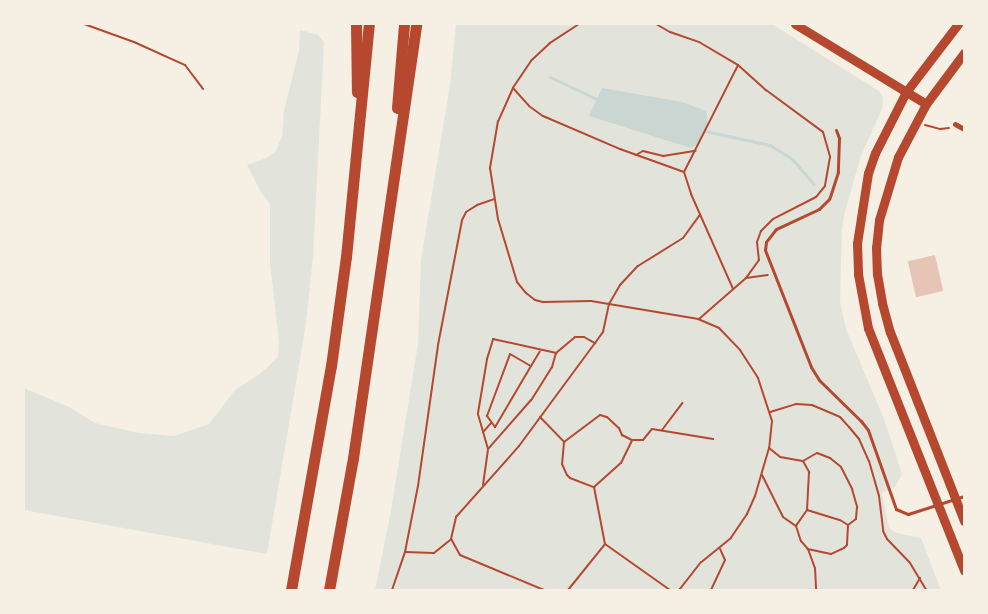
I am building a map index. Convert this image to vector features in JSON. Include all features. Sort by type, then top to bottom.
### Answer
[{"type":"highway","points":[[356,24],[358,149]]},
{"type":"highway","points":[[291,590],[331,366],[358,149],[369,24]]},
{"type":"highway","points":[[388,214],[404,24]]},
{"type":"highway","points":[[329,590],[353,458],[416,24]]},
{"type":"main road","points":[[795,24],[926,104]]},
{"type":"main road","points":[[958,24],[906,92],[878,146],[868,173],[858,236],[858,274],[868,328],[964,571]]},
{"type":"main road","points":[[964,53],[926,104],[898,157],[880,220],[876,246],[877,274],[890,332],[960,497],[964,521]]},
{"type":"street","points":[[955,124],[964,130]]},
{"type":"lane","points":[[836,130],[838,172],[829,199],[819,209],[791,220],[776,229],[769,237],[765,250],[811,368],[819,380],[868,430],[896,509],[908,514],[960,497]]},
{"type":"path","points":[[84,24],[101,29],[185,65],[203,89]]},
{"type":"path","points":[[101,24],[101,29]]},
{"type":"path","points":[[579,24],[560,35],[537,54],[513,88],[498,121],[492,144],[490,168],[494,199],[514,274],[526,293],[543,302],[570,300],[609,304],[698,319],[719,328],[740,350],[758,378],[770,412],[772,430],[769,448],[762,475],[747,514],[731,538],[701,562],[679,590]]},
{"type":"path","points":[[656,24],[670,32],[699,42],[738,66],[766,90],[823,132],[830,157],[825,186],[816,197],[773,219],[761,231],[757,242],[759,260],[746,278],[698,319]]},
{"type":"path","points":[[684,172],[697,150],[738,66]]},
{"type":"path","points":[[513,88],[529,106],[543,116],[636,155],[684,172]]},
{"type":"path","points":[[925,125],[940,129],[948,128],[955,124]]},
{"type":"path","points":[[636,155],[642,151],[663,156],[697,150]]},
{"type":"path","points":[[684,172],[700,215],[733,290]]},
{"type":"path","points":[[392,590],[405,552],[426,446],[438,345],[458,234],[466,212],[477,205],[494,199]]},
{"type":"path","points":[[405,552],[431,554],[451,539],[456,517],[482,485],[519,446],[603,332],[609,304],[628,275],[653,255],[683,238],[700,215]]},
{"type":"path","points":[[746,278],[774,274]]},
{"type":"path","points":[[488,449],[530,400],[552,367],[556,353],[574,337],[584,337],[595,343]]},
{"type":"path","points":[[482,485],[488,449],[478,413],[487,359],[493,338],[556,353]]},
{"type":"path","points":[[531,366],[510,354],[487,416],[491,423],[497,427],[541,350]]},
{"type":"path","points":[[662,430],[682,403]]},
{"type":"path","points":[[770,412],[787,405],[812,405],[840,418],[849,427],[859,439],[869,461],[879,496],[883,531],[887,539],[910,563],[926,590]]},
{"type":"path","points":[[594,486],[570,478],[566,475],[562,464],[564,442],[600,415],[608,417],[619,428],[622,435],[632,440],[646,438],[652,429],[713,439]]},
{"type":"path","points":[[540,417],[564,442]]},
{"type":"path","points":[[483,432],[491,423]]},
{"type":"path","points":[[594,486],[621,463],[632,440]]},
{"type":"path","points":[[769,448],[780,457],[803,462],[817,453],[830,458],[841,468],[852,489],[857,507],[856,519],[848,525]]},
{"type":"path","points":[[796,526],[808,510],[809,472],[803,462]]},
{"type":"path","points":[[762,475],[782,517],[796,526],[801,541],[808,549],[815,568],[816,590]]},
{"type":"path","points":[[594,486],[605,544],[670,590]]},
{"type":"path","points":[[808,510],[848,525]]},
{"type":"path","points":[[808,549],[831,554],[844,548],[847,544],[848,525]]},
{"type":"path","points":[[451,539],[460,555],[467,559],[544,590]]},
{"type":"path","points":[[568,590],[605,544]]},
{"type":"path","points":[[711,590],[725,560],[720,548]]},
{"type":"path","points":[[913,590],[920,578]]},
{"type":"shaded area","points":[[456,24],[772,24],[879,91],[883,97],[882,109],[861,156],[842,228],[840,301],[846,329],[884,419],[902,474],[895,487],[882,493],[889,528],[897,533],[921,538],[941,590],[375,590],[390,516],[418,344],[421,260],[450,85]]},
{"type":"shaded area","points":[[300,30],[318,35],[324,42],[313,257],[306,323],[267,554],[24,510],[24,388],[69,407],[95,423],[139,433],[174,436],[209,424],[235,390],[261,373],[278,357],[279,341],[270,264],[270,204],[261,192],[247,165],[264,159],[275,152],[282,137],[284,110],[299,50]]},
{"type":"shaded area","points":[[602,88],[682,102],[706,111],[708,124],[699,143],[691,148],[589,116]]},
{"type":"building","points":[[935,255],[943,291],[916,297],[908,261]]},
{"type":"waterway","points":[[550,77],[597,99]]},
{"type":"waterway","points":[[705,131],[770,145],[792,159],[814,184]]}]
